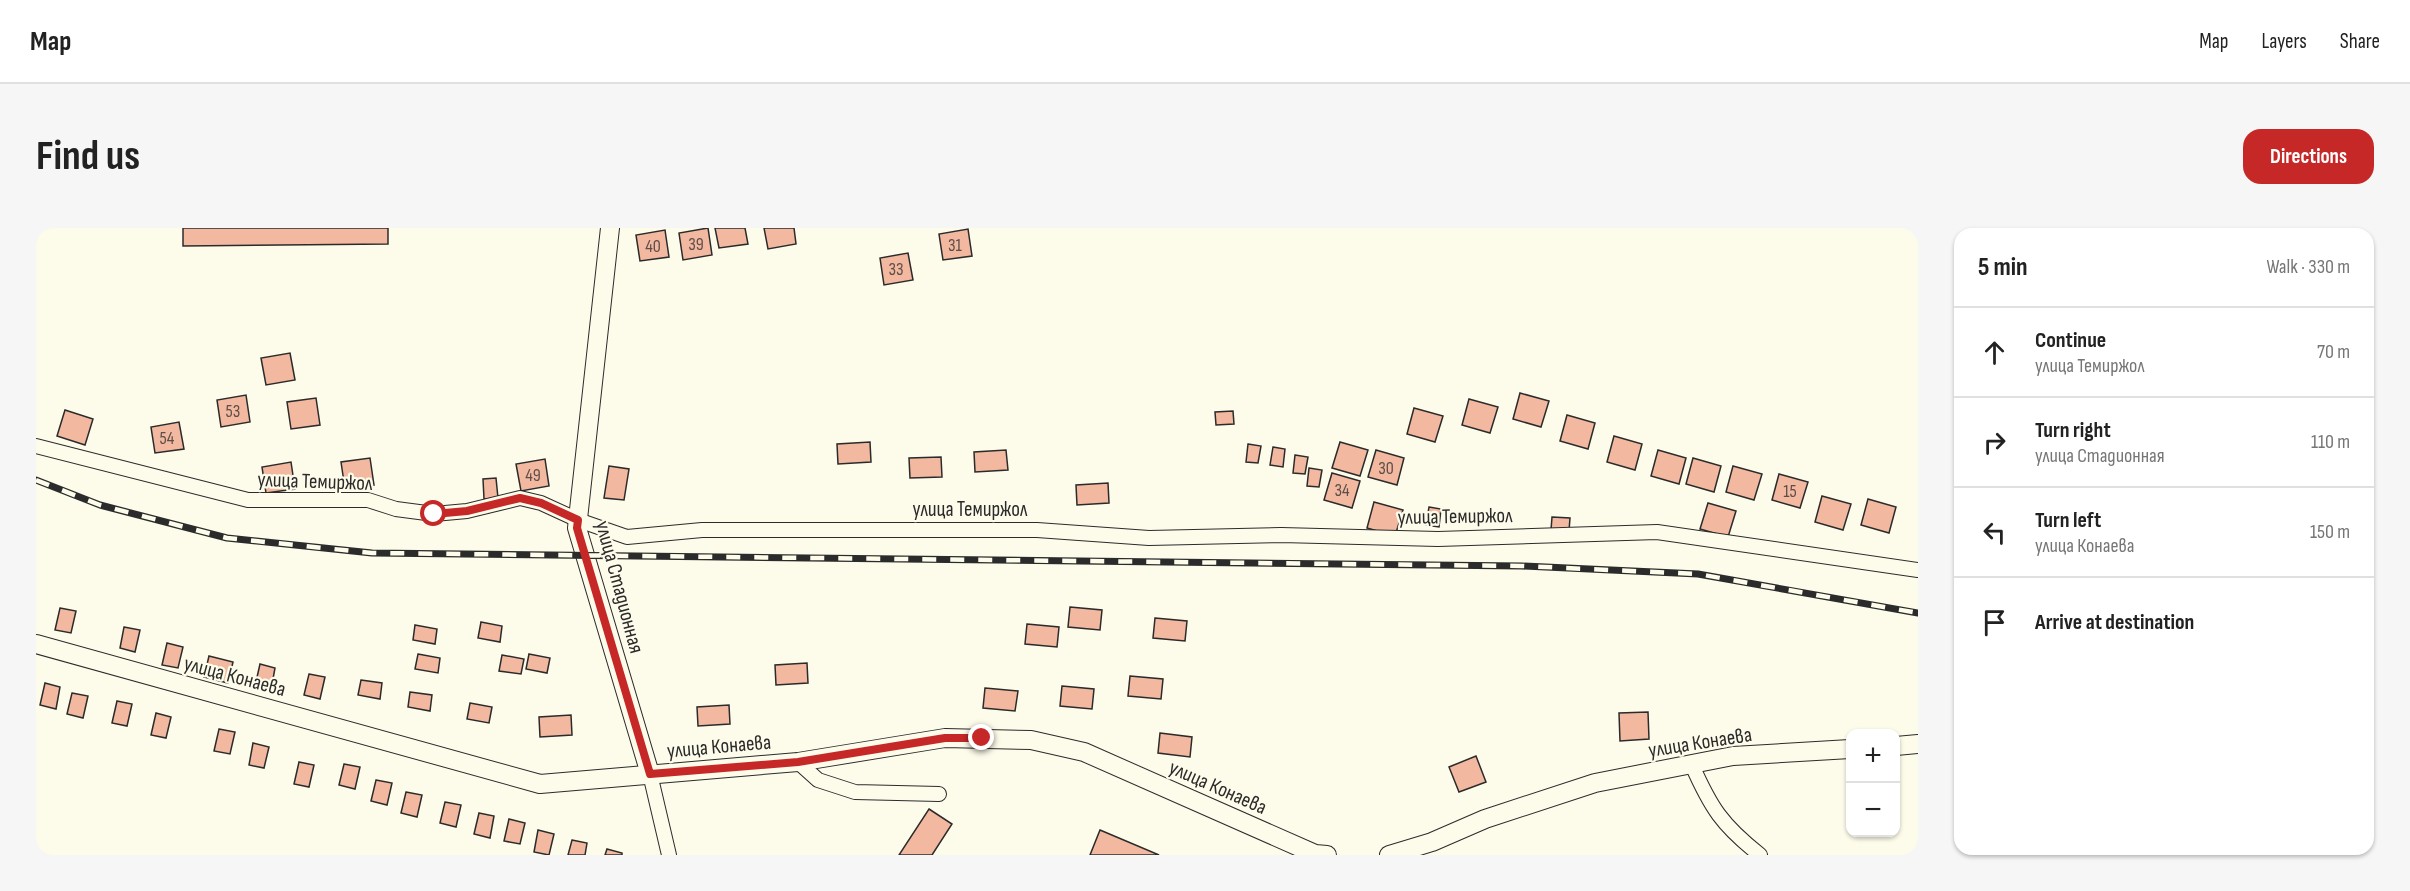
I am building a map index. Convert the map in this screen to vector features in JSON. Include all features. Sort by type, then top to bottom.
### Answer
[{"type":"street","name":"улица Стадионная","points":[[610,228],[577,528],[650,774]]},
{"type":"street","name":"улица Темиржол","points":[[36,447],[248,500],[368,500],[396,509],[434,514],[467,511],[520,498],[541,503],[578,520],[627,537],[702,530],[1037,530],[1149,538],[1281,535],[1438,539],[1657,532],[1918,570]]},
{"type":"street","name":"улица Конаева","points":[[36,645],[540,784],[798,762],[945,738],[1030,740],[1084,752],[1316,855]]},
{"type":"street","points":[[1900,746],[1918,744]]},
{"type":"street","name":"улица Конаева","points":[[1389,855],[1432,842],[1485,819],[1595,783],[1733,756],[1846,749]]},
{"type":"street","points":[[798,762],[818,780],[855,792],[939,794]]},
{"type":"street","points":[[1692,765],[1707,799],[1730,831],[1760,855]]},
{"type":"street","points":[[650,774],[669,855]]},
{"type":"building","points":[[183,228],[388,228],[388,244],[183,246]]},
{"type":"building","points":[[708,228],[712,255],[683,260],[679,233]]},
{"type":"building","points":[[715,228],[745,228],[748,244],[719,248]]},
{"type":"building","points":[[764,228],[794,228],[796,244],[768,249]]},
{"type":"building","points":[[968,229],[972,256],[943,260],[939,234]]},
{"type":"building","points":[[665,230],[669,257],[640,261],[636,235]]},
{"type":"building","points":[[908,253],[913,280],[884,285],[880,258]]},
{"type":"building","points":[[290,353],[295,380],[266,385],[261,358]]},
{"type":"building","points":[[1520,393],[1549,401],[1541,427],[1513,419]]},
{"type":"building","points":[[246,395],[250,422],[221,427],[217,400]]},
{"type":"building","points":[[316,398],[320,425],[291,429],[287,402]]},
{"type":"building","points":[[1469,399],[1498,407],[1490,433],[1462,425]]},
{"type":"building","points":[[1414,408],[1443,416],[1435,442],[1407,434]]},
{"type":"building","points":[[65,410],[93,419],[85,445],[57,436]]},
{"type":"building","points":[[1233,411],[1234,424],[1216,425],[1215,412]]},
{"type":"building","points":[[1567,415],[1595,423],[1588,449],[1560,441]]},
{"type":"building","points":[[179,422],[184,449],[155,453],[151,427]]},
{"type":"building","points":[[1614,436],[1642,444],[1635,470],[1607,462]]},
{"type":"building","points":[[870,442],[871,462],[838,464],[837,444]]},
{"type":"building","points":[[1340,442],[1368,450],[1360,476],[1332,468]]},
{"type":"building","points":[[1248,444],[1261,446],[1258,463],[1246,462]]},
{"type":"building","points":[[1273,447],[1285,449],[1283,467],[1270,465]]},
{"type":"building","points":[[1006,450],[1008,470],[975,472],[974,452]]},
{"type":"building","points":[[1376,450],[1404,458],[1397,485],[1368,477]]},
{"type":"building","points":[[1658,450],[1686,458],[1679,484],[1651,476]]},
{"type":"building","points":[[1295,455],[1308,457],[1305,474],[1293,473]]},
{"type":"building","points":[[941,457],[942,477],[910,478],[909,458]]},
{"type":"building","points":[[370,458],[374,485],[345,489],[341,462]]},
{"type":"building","points":[[1693,458],[1721,466],[1714,492],[1686,484]]},
{"type":"building","points":[[545,459],[549,486],[521,491],[516,464]]},
{"type":"building","points":[[291,462],[295,489],[266,493],[262,467]]},
{"type":"building","points":[[609,466],[629,469],[624,500],[604,498]]},
{"type":"building","points":[[1733,466],[1762,474],[1754,500],[1726,492]]},
{"type":"building","points":[[1309,468],[1322,470],[1319,487],[1307,486]]},
{"type":"building","points":[[1332,473],[1360,481],[1352,508],[1324,500]]},
{"type":"building","points":[[1779,474],[1808,482],[1800,508],[1772,500]]},
{"type":"building","points":[[496,478],[498,498],[484,499],[483,479]]},
{"type":"building","points":[[1108,483],[1109,503],[1077,505],[1076,485]]},
{"type":"building","points":[[1822,496],[1851,504],[1843,530],[1815,522]]},
{"type":"building","points":[[1868,499],[1896,507],[1889,533],[1861,525]]},
{"type":"building","points":[[1374,502],[1403,510],[1395,536],[1367,528]]},
{"type":"building","points":[[1708,503],[1736,511],[1728,537],[1700,529]]},
{"type":"building","points":[[1429,507],[1441,509],[1439,527],[1426,525]]},
{"type":"building","points":[[1552,517],[1570,518],[1569,531],[1551,530]]},
{"type":"building","points":[[1070,607],[1102,610],[1100,630],[1068,627]]},
{"type":"building","points":[[60,608],[76,611],[71,633],[55,630]]},
{"type":"building","points":[[1155,618],[1187,621],[1185,641],[1153,638]]},
{"type":"building","points":[[481,622],[502,626],[500,642],[478,638]]},
{"type":"building","points":[[1027,624],[1059,627],[1057,647],[1025,644]]},
{"type":"building","points":[[415,625],[437,629],[435,644],[413,640]]},
{"type":"building","points":[[124,627],[140,630],[135,652],[120,648]]},
{"type":"building","points":[[167,643],[183,647],[178,668],[162,665]]},
{"type":"building","points":[[418,654],[440,658],[438,673],[415,669]]},
{"type":"building","points":[[529,654],[550,658],[547,673],[526,669]]},
{"type":"building","points":[[502,655],[524,659],[521,674],[499,671]]},
{"type":"building","points":[[209,656],[233,662],[228,683],[204,677]]},
{"type":"building","points":[[807,663],[808,683],[776,685],[775,665]]},
{"type":"building","points":[[260,664],[275,668],[271,690],[255,686]]},
{"type":"building","points":[[309,674],[325,677],[320,699],[304,695]]},
{"type":"building","points":[[1130,676],[1163,679],[1161,699],[1128,696]]},
{"type":"building","points":[[361,680],[382,683],[380,699],[358,695]]},
{"type":"building","points":[[45,683],[60,687],[56,709],[40,705]]},
{"type":"building","points":[[1062,686],[1094,689],[1092,709],[1060,706]]},
{"type":"building","points":[[985,688],[1018,691],[1015,711],[983,708]]},
{"type":"building","points":[[410,692],[432,695],[430,711],[408,707]]},
{"type":"building","points":[[72,693],[88,696],[83,718],[67,714]]},
{"type":"building","points":[[117,701],[132,704],[127,726],[112,723]]},
{"type":"building","points":[[470,703],[492,707],[489,723],[467,719]]},
{"type":"building","points":[[729,705],[730,724],[698,726],[697,707]]},
{"type":"building","points":[[1648,712],[1649,739],[1620,741],[1619,713]]},
{"type":"building","points":[[156,713],[171,717],[166,738],[151,735]]},
{"type":"building","points":[[571,715],[572,735],[540,737],[539,717]]},
{"type":"building","points":[[219,729],[235,732],[230,754],[214,751]]},
{"type":"building","points":[[1160,733],[1192,737],[1190,757],[1158,753]]},
{"type":"building","points":[[253,743],[269,747],[264,768],[249,765]]},
{"type":"building","points":[[1476,756],[1486,782],[1459,792],[1449,767]]},
{"type":"building","points":[[299,762],[314,765],[309,787],[294,784]]},
{"type":"building","points":[[344,764],[360,767],[355,789],[339,785]]},
{"type":"building","points":[[376,780],[392,783],[387,805],[371,801]]},
{"type":"building","points":[[406,792],[422,795],[417,817],[401,813]]},
{"type":"building","points":[[445,802],[461,805],[456,827],[440,823]]},
{"type":"building","points":[[929,809],[952,824],[932,855],[899,855]]},
{"type":"building","points":[[479,813],[494,816],[490,838],[474,834]]},
{"type":"building","points":[[509,819],[525,823],[520,844],[504,841]]},
{"type":"building","points":[[538,830],[554,834],[549,855],[534,852]]},
{"type":"building","points":[[1100,830],[1159,855],[1090,855]]},
{"type":"building","points":[[572,840],[587,843],[585,855],[568,855]]},
{"type":"building","points":[[607,849],[622,853],[622,855],[605,855]]},
{"type":"railway","points":[[36,480],[100,505],[227,538],[372,553],[1522,566],[1698,574],[1918,613]]},
{"type":"route","points":[[434,514],[467,511],[520,498],[541,503],[578,520],[577,528],[650,774],[798,762],[911,742],[945,738],[982,738]]}]
